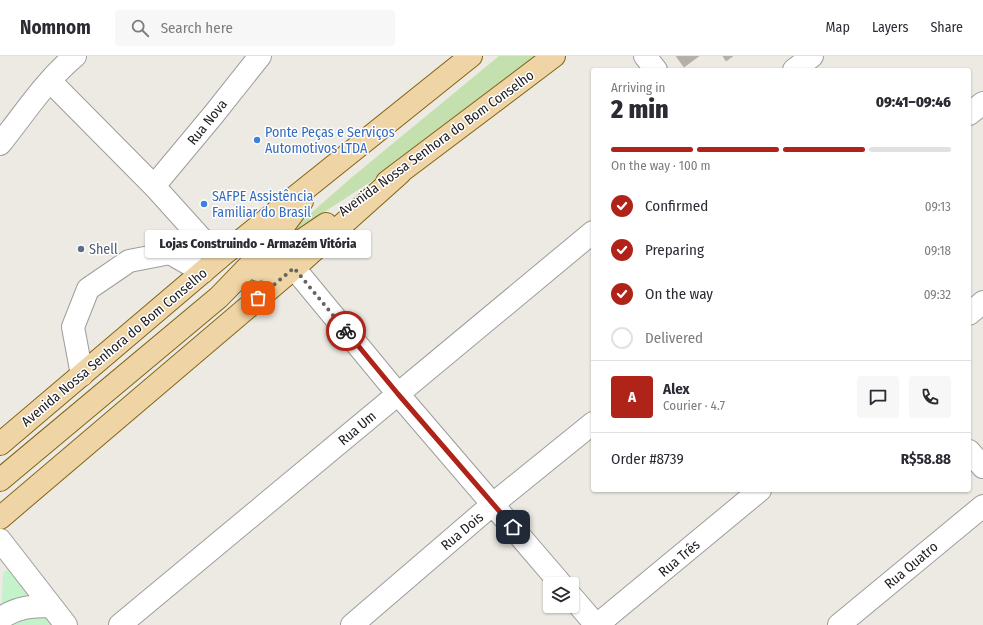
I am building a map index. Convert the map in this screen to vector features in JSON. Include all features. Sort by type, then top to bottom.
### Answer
[{"type":"main road","name":"Avenida Nossa Senhora do Bom Conselho","points":[[1,440],[82,375],[219,258],[472,56]]},
{"type":"main road","name":"Avenida Nossa Senhora do Bom Conselho","points":[[219,297],[400,173],[554,56]]},
{"type":"main road","points":[[0,518],[294,268],[400,173]]},
{"type":"main road","points":[[0,480],[219,297],[272,243],[318,178]]},
{"type":"street","points":[[0,144],[50,81],[64,65],[75,56]]},
{"type":"street","name":"Rua Nova","points":[[154,186],[260,56]]},
{"type":"street","points":[[645,56],[654,68]]},
{"type":"street","points":[[797,68],[812,56]]},
{"type":"street","points":[[50,81],[154,186],[219,258]]},
{"type":"street","points":[[971,112],[983,103]]},
{"type":"street","name":"Rua Um","points":[[120,625],[591,234]]},
{"type":"street","points":[[82,375],[73,327],[88,289],[129,261],[170,253],[203,272]]},
{"type":"street","points":[[294,268],[398,394],[555,577]]},
{"type":"street","points":[[971,312],[983,302]]},
{"type":"street","name":"Rua Dois","points":[[352,625],[493,504],[591,425]]},
{"type":"street","points":[[971,453],[983,467]]},
{"type":"street","name":"Rua Três","points":[[597,625],[758,492]]},
{"type":"street","name":"Rua Quatro","points":[[839,625],[983,506]]},
{"type":"street","points":[[0,540],[66,625]]},
{"type":"street","points":[[579,605],[597,625]]},
{"type":"street","points":[[0,619],[28,606],[51,606]]},
{"type":"green space","points":[[499,56],[541,56],[395,166],[278,242],[351,178]]},
{"type":"green space","points":[[10,570],[35,603],[1,613],[3,576],[4,572]]},
{"type":"green space","points":[[43,614],[52,625],[3,625]]},
{"type":"building","points":[[676,56],[699,56],[684,67]]},
{"type":"building","points":[[723,56],[733,56],[726,61]]},
{"type":"way so far","points":[[258,298],[294,268],[346,331]]},
{"type":"place","name":"Ponte Peças e Serviços Automotivos LTDA","points":[[257,140]]},
{"type":"place","name":"SAFPE Assistência Familiar do Brasil","points":[[204,204]]},
{"type":"place","name":"Shell","points":[[81,249]]},
{"type":"place","name":"Lojas Construindo - Armazém Vitória","points":[[258,298]]},
{"type":"route","points":[[346,331],[398,394],[513,527]]}]
